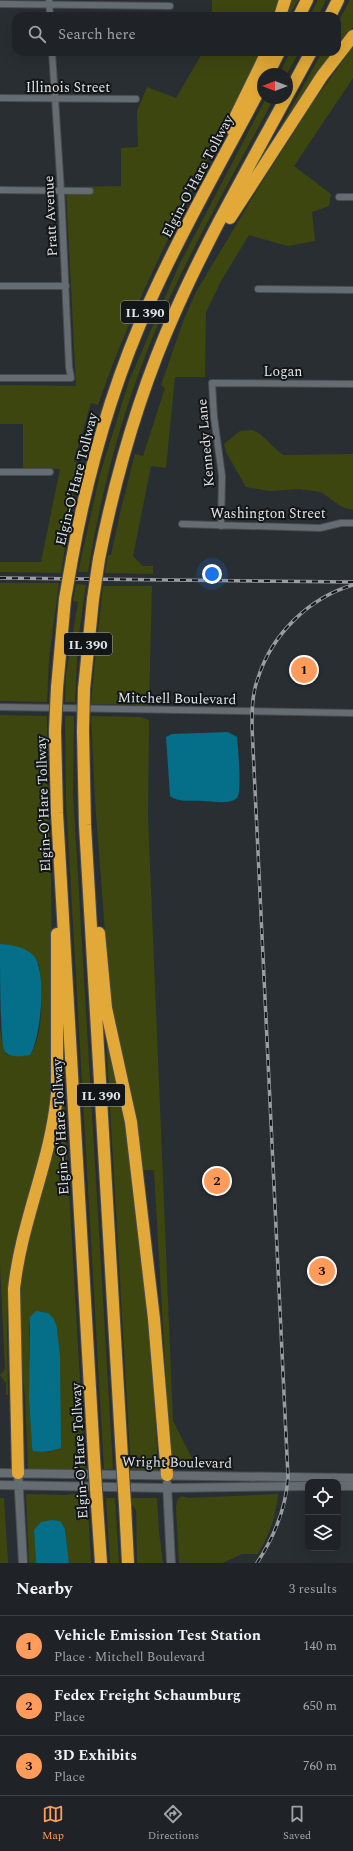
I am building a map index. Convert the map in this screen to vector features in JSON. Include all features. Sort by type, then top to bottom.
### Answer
[{"type":"highway","points":[[281,12],[285,0]]},
{"type":"highway","points":[[301,12],[307,0]]},
{"type":"highway","points":[[332,12],[338,0]]},
{"type":"highway","points":[[341,51],[353,36]]},
{"type":"highway","points":[[213,177],[216,155],[265,56]]},
{"type":"highway","points":[[271,68],[277,56]]},
{"type":"highway","name":"IL 390","points":[[293,84],[309,56]]},
{"type":"highway","points":[[204,252],[232,215],[322,76],[338,56]]},
{"type":"highway","name":"Elgin-O'Hare Tollway","points":[[100,1563],[55,766],[57,688],[65,599],[89,477],[101,432],[122,370],[165,268],[257,94]]},
{"type":"highway","name":"IL 390","points":[[128,1563],[85,825],[83,731],[84,689],[93,599],[99,559],[117,477],[140,400],[176,310],[204,252],[282,104]]},
{"type":"highway","points":[[85,825],[93,867],[106,1008],[132,1122],[154,1319],[167,1475]]},
{"type":"highway","points":[[18,1473],[14,1289],[16,1264],[22,1236],[48,1147],[55,1117],[57,1094],[57,929],[60,853]]},
{"type":"street","points":[[0,4],[49,2],[170,6]]},
{"type":"street","points":[[49,2],[50,12]]},
{"type":"street","name":"Pratt Avenue","points":[[0,378],[71,378],[69,367],[61,191],[52,56]]},
{"type":"street","name":"Illinois Street","points":[[0,98],[136,99]]},
{"type":"street","points":[[0,190],[90,191]]},
{"type":"street","points":[[339,197],[353,197]]},
{"type":"street","points":[[0,286],[66,286]]},
{"type":"street","points":[[258,289],[353,290]]},
{"type":"street","name":"Logan","points":[[212,382],[353,384]]},
{"type":"street","name":"Kennedy Lane","points":[[212,382],[214,417],[222,476],[221,526]]},
{"type":"street","points":[[0,472],[50,472]]},
{"type":"street","name":"Washington Street","points":[[182,524],[320,528],[341,522],[353,523]]},
{"type":"street","name":"Mitchell Boulevard","points":[[0,707],[353,713]]},
{"type":"street","name":"Wright Boulevard","points":[[0,1473],[353,1478]]},
{"type":"street","points":[[18,1473],[23,1563]]},
{"type":"street","points":[[167,1475],[171,1563]]},
{"type":"street","name":"Wright Boulevard","points":[[0,1485],[167,1488],[305,1486]]},
{"type":"street","points":[[341,1486],[353,1486]]},
{"type":"green space","points":[[212,0],[279,0],[275,12],[212,12]]},
{"type":"green space","points":[[289,0],[298,0],[291,12],[285,12]]},
{"type":"green space","points":[[318,0],[326,0],[320,12],[311,12]]},
{"type":"green space","points":[[350,0],[353,0],[353,27],[341,43],[341,17]]},
{"type":"green space","points":[[353,47],[353,78],[294,166],[331,194],[329,206],[312,212],[315,241],[288,246],[249,235],[221,281],[206,312],[205,377],[175,377],[166,468],[151,466],[133,556],[143,566],[153,566],[153,574],[105,573],[108,555],[111,555],[135,454],[143,456],[165,388],[161,385],[184,319],[196,292],[259,187],[314,101]]},
{"type":"green space","points":[[201,56],[259,56],[153,270],[133,314],[98,405],[91,403],[74,460],[78,465],[61,573],[0,572],[0,562],[41,562],[60,469],[23,468],[23,424],[0,424],[0,385],[76,386],[66,187],[121,186],[121,148],[138,147],[137,111],[147,87],[176,98]]},
{"type":"green space","points":[[288,56],[297,56],[290,68],[282,68]]},
{"type":"green space","points":[[320,56],[331,56],[274,139]]},
{"type":"green space","points":[[263,104],[271,104],[195,245],[153,336],[122,423],[114,452],[99,512],[88,572],[78,572],[100,474],[129,381],[179,265]]},
{"type":"green space","points":[[252,430],[261,434],[284,455],[353,454],[353,510],[342,507],[321,492],[299,489],[270,491],[246,487],[226,452],[224,444],[240,431]]},
{"type":"green space","points":[[0,583],[59,583],[49,659],[47,702],[0,701]]},
{"type":"green space","points":[[76,584],[86,585],[78,640],[75,702],[65,702],[66,675],[78,602],[73,601]]},
{"type":"green space","points":[[103,586],[152,586],[149,705],[91,704]]},
{"type":"green space","points":[[0,715],[47,716],[47,779],[51,876],[53,1082],[48,1126],[13,1256],[9,1282],[7,1311],[8,1395],[6,1395],[6,1383],[0,1375],[5,1369],[0,1265],[0,1028],[4,1051],[8,1055],[30,1055],[35,1046],[40,1023],[41,986],[39,964],[0,944]]},
{"type":"green space","points":[[65,716],[74,716],[73,793],[113,1469],[104,1469],[66,801]]},
{"type":"green space","points":[[91,716],[140,717],[149,720],[148,817],[173,1421],[197,1468],[191,1465],[180,1465],[179,1467],[170,1450],[154,1170],[142,1170],[113,1017],[109,984],[95,800]]},
{"type":"green space","points":[[108,1037],[127,1127],[152,1354],[158,1470],[131,1470],[106,1038]]},
{"type":"green space","points":[[62,1084],[85,1469],[28,1469],[25,1396],[19,1354],[18,1289]],"holes":[[[29,1325],[57,1328],[60,1393],[50,1452],[33,1451],[29,1398]]]},
{"type":"green space","points":[[87,1492],[91,1563],[69,1563],[65,1529],[34,1530],[36,1563],[29,1563],[26,1494],[65,1495]]},
{"type":"green space","points":[[278,1494],[276,1510],[271,1526],[258,1554],[242,1554],[223,1563],[179,1563],[176,1508],[177,1501],[181,1496],[188,1498]]},
{"type":"green space","points":[[0,1498],[4,1498],[8,1563],[0,1563]]},
{"type":"green space","points":[[106,1498],[115,1498],[119,1563],[110,1563]]},
{"type":"green space","points":[[132,1498],[157,1498],[163,1563],[137,1563],[136,1510],[132,1505]]},
{"type":"water","points":[[228,732],[237,737],[239,788],[237,798],[230,801],[221,802],[178,800],[170,796],[166,737],[172,734]]},
{"type":"water","points":[[0,944],[14,946],[31,953],[38,964],[41,990],[40,1020],[34,1047],[30,1055],[13,1056],[6,1053],[4,1050],[1,1016]]},
{"type":"water","points":[[36,1311],[48,1313],[54,1319],[57,1328],[60,1356],[61,1448],[44,1452],[33,1451],[32,1448],[29,1398],[30,1317]]},
{"type":"water","points":[[52,1520],[60,1521],[65,1529],[69,1563],[36,1563],[34,1530],[41,1522]]},
{"type":"railway","points":[[0,578],[353,582]]},
{"type":"railway","points":[[257,1563],[274,1533],[282,1511],[288,1477],[252,727],[253,702],[256,684],[264,662],[273,647],[294,620],[322,599],[353,585]]},
{"type":"place","name":"Vehicle Emission Test Station","points":[[304,670]]},
{"type":"place","name":"Fedex Freight Schaumburg","points":[[217,1181]]},
{"type":"place","name":"3D Exhibits","points":[[322,1271]]}]
